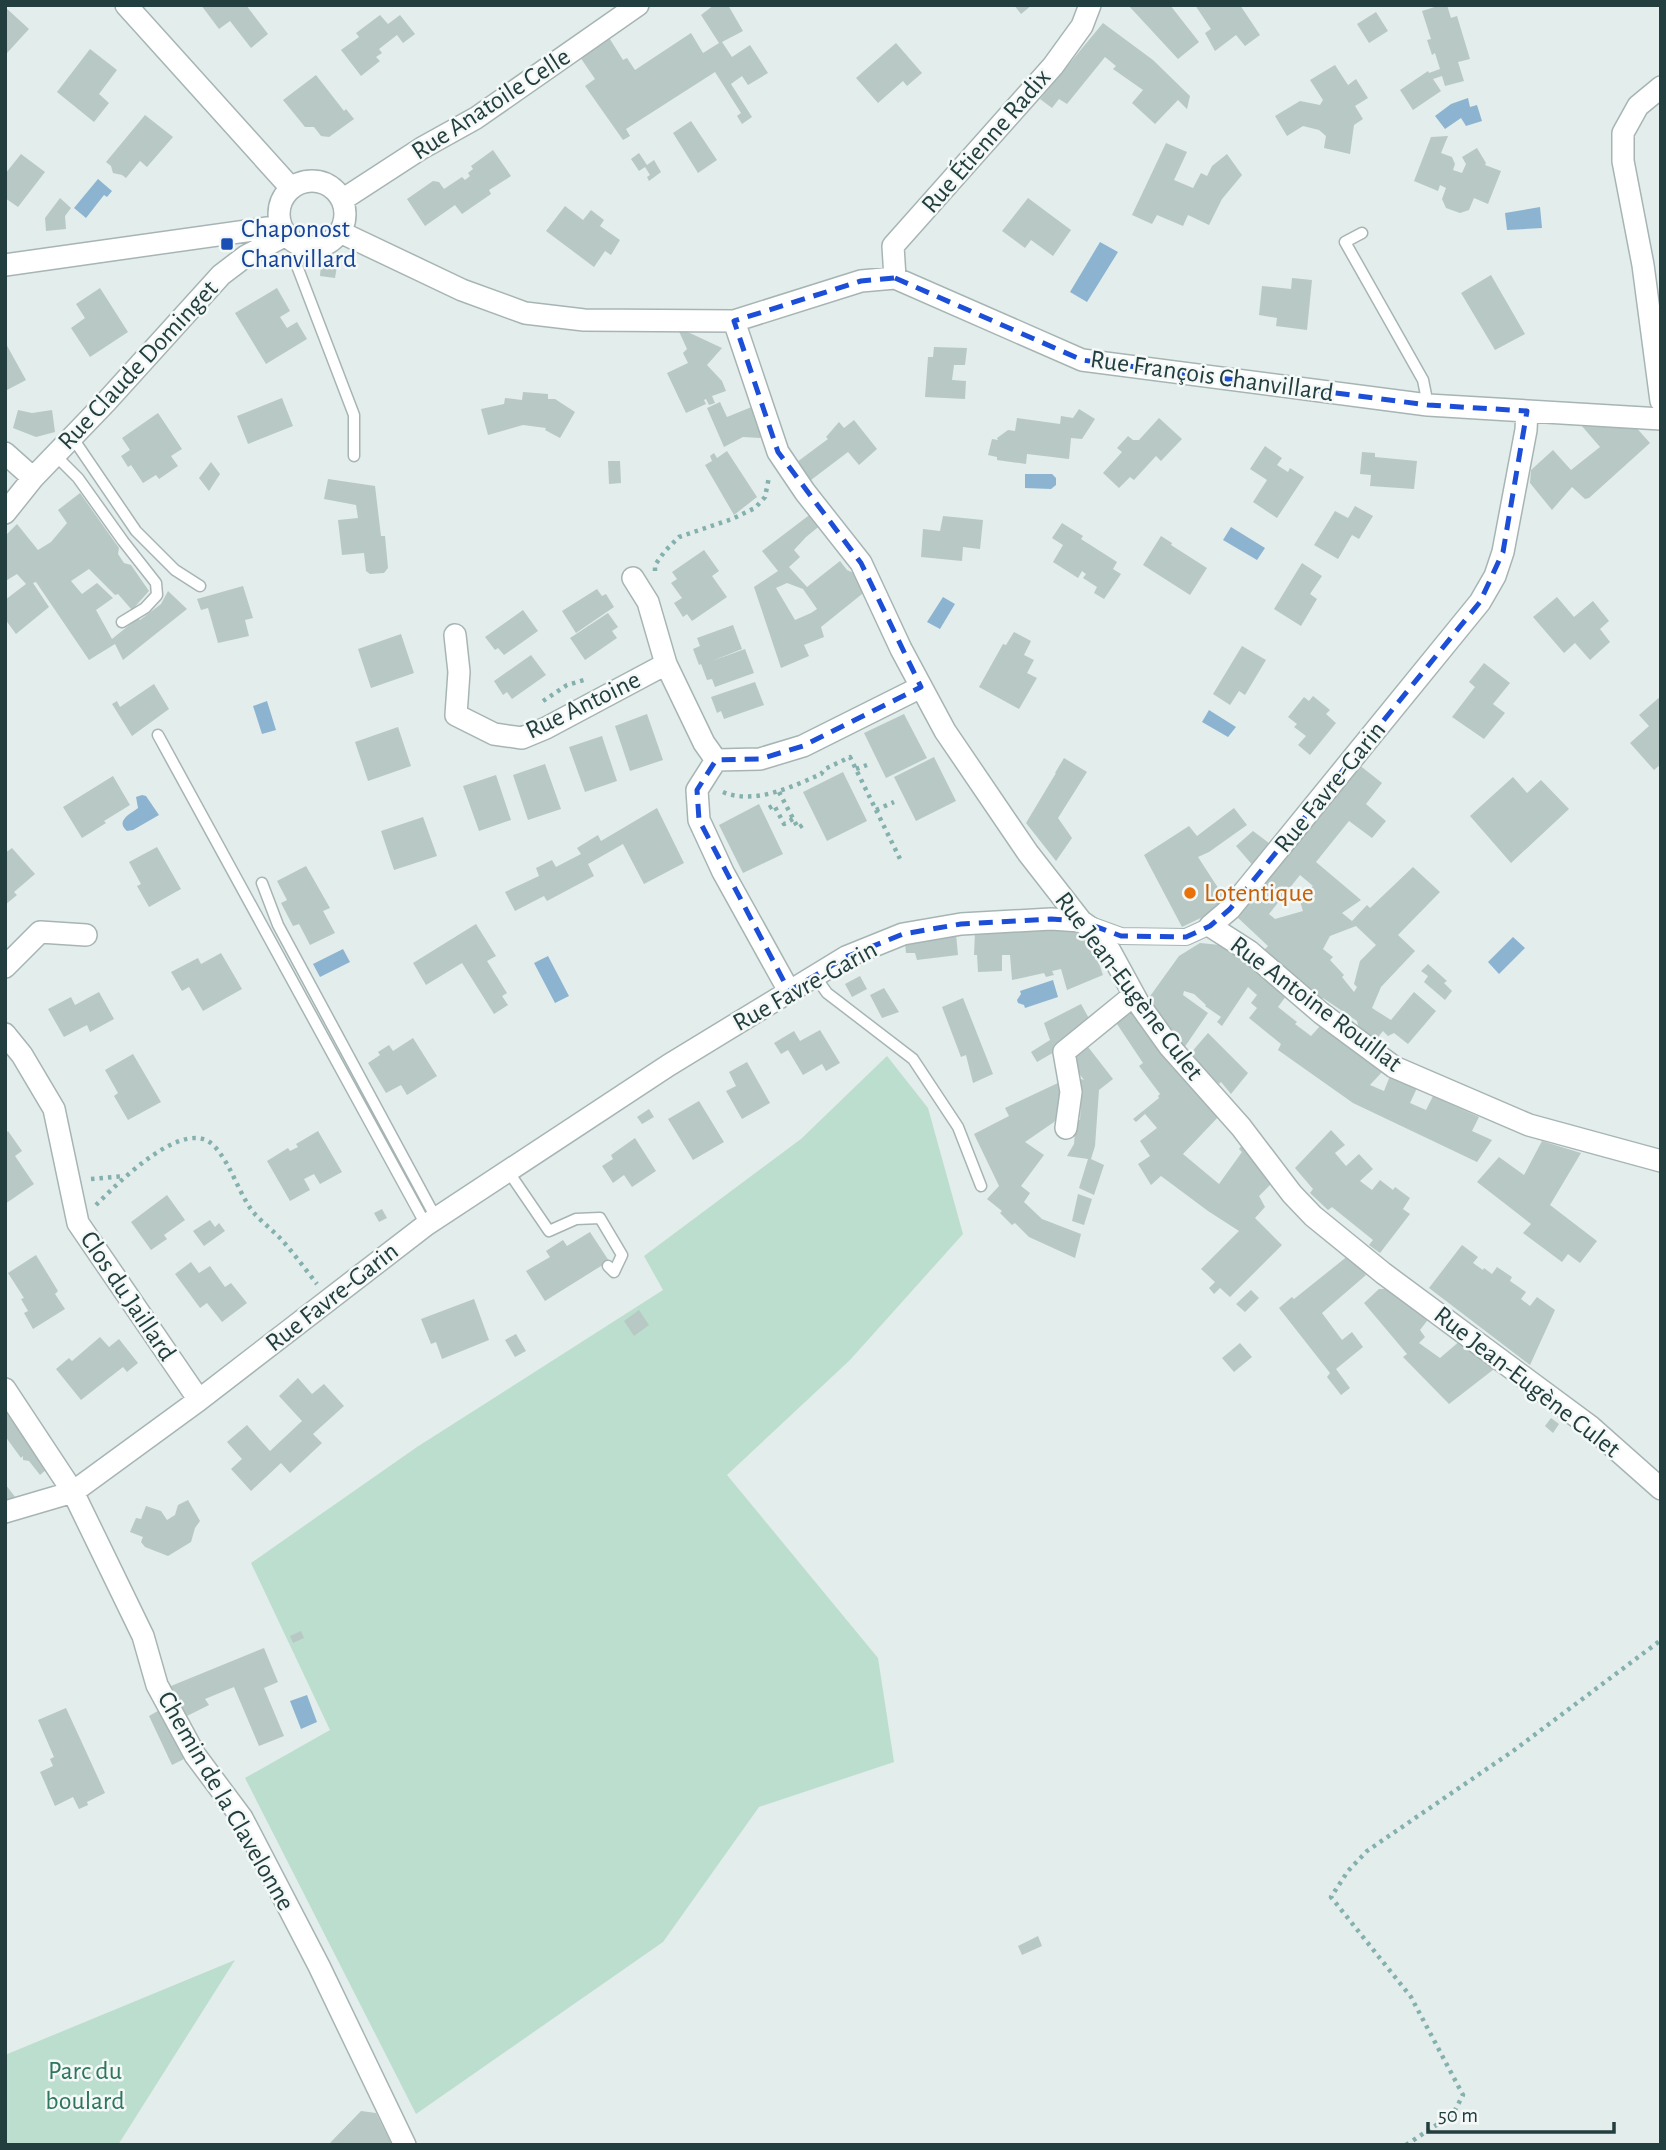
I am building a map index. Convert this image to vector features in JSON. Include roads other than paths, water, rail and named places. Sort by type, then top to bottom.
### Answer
[{"type":"street","points":[[126,5],[291,188]]},
{"type":"street","name":"Rue Anatoile Celle","points":[[342,200],[422,148],[476,118],[638,5]]},
{"type":"street","name":"Rue Étienne Radix","points":[[895,278],[894,246],[1053,66],[1082,26],[1090,5]]},
{"type":"street","points":[[1661,87],[1638,106],[1622,133],[1623,161],[1643,265],[1661,401]]},
{"type":"street","points":[[5,265],[290,235],[316,247],[330,242],[340,232],[344,222],[342,200],[332,188],[319,182],[304,182],[291,188],[282,200],[279,213],[290,235]]},
{"type":"street","name":"Rue François Chanvillard","points":[[340,232],[462,290],[526,313],[584,320],[734,321],[860,281],[895,278],[1082,360],[1428,405],[1661,419]]},
{"type":"street","name":"Rue Claude Dominget","points":[[5,513],[33,478],[221,275],[246,256],[290,235]]},
{"type":"street","name":"Rue Jean-Eugène Culet","points":[[734,321],[778,452],[805,492],[861,563],[901,649],[944,730],[1028,853],[1081,921],[1095,931],[1110,951],[1134,995],[1169,1046],[1241,1127],[1292,1194],[1313,1216],[1383,1273],[1591,1427],[1661,1489]]},
{"type":"street","name":"Rue Favre-Garin","points":[[5,1512],[73,1492],[199,1400],[431,1221],[669,1065],[846,957],[903,934],[961,924],[1051,919],[1081,921],[1121,936],[1186,937],[1210,926],[1230,909],[1480,601],[1495,576],[1509,528],[1527,430],[1527,411]]},
{"type":"street","points":[[5,453],[33,478]]},
{"type":"street","points":[[638,586],[648,602],[666,664],[704,743],[722,760],[760,759],[803,746],[921,687]]},
{"type":"street","name":"Rue Antoine","points":[[455,635],[459,671],[456,715],[494,734],[522,738],[546,729],[666,664]]},
{"type":"street","points":[[722,760],[697,790],[699,820],[723,872],[789,991]]},
{"type":"street","name":"Rue Antoine Rouillat","points":[[1210,926],[1249,951],[1321,1013],[1394,1067],[1529,1125],[1661,1161]]},
{"type":"street","points":[[5,967],[40,932],[86,935]]},
{"type":"street","points":[[1066,1128],[1071,1092],[1064,1052],[1134,995]]},
{"type":"street","name":"Clos du Jaillard","points":[[5,1034],[22,1055],[54,1109],[78,1223],[199,1400]]},
{"type":"street","points":[[5,1389],[73,1492]]},
{"type":"street","name":"Chemin de la Clavelonne","points":[[73,1492],[143,1636],[157,1685],[195,1755],[242,1818],[405,2145]]},
{"type":"lane","points":[[1362,233],[1345,242],[1423,380],[1428,405]]},
{"type":"lane","points":[[290,235],[297,266],[354,415],[354,456]]},
{"type":"lane","points":[[72,437],[136,531],[174,570],[200,586]]},
{"type":"lane","points":[[55,454],[78,478],[156,583],[157,595],[145,608],[122,621]]},
{"type":"lane","points":[[158,736],[431,1221]]},
{"type":"lane","points":[[262,883],[278,925],[431,1221]]},
{"type":"lane","points":[[815,976],[827,993],[913,1059],[958,1127],[981,1186]]},
{"type":"lane","points":[[508,1171],[549,1231],[576,1219],[600,1218],[622,1255],[614,1272],[608,1266]]},
{"type":"water","points":[[1468,98],[1470,107],[1477,105],[1482,121],[1466,126],[1461,118],[1445,129],[1435,116],[1451,104]]},
{"type":"water","points":[[98,179],[112,191],[107,197],[104,195],[86,218],[74,208]]},
{"type":"water","points":[[1540,207],[1542,228],[1507,230],[1505,213]]},
{"type":"water","points":[[1100,242],[1118,252],[1087,302],[1070,292]]},
{"type":"water","points":[[1025,474],[1052,474],[1056,478],[1056,485],[1051,489],[1025,488]]},
{"type":"water","points":[[1231,527],[1265,548],[1257,560],[1223,540]]},
{"type":"water","points":[[943,597],[955,604],[940,629],[927,622]]},
{"type":"water","points":[[267,701],[276,730],[262,734],[253,706]]},
{"type":"water","points":[[1209,710],[1236,727],[1228,737],[1202,722]]},
{"type":"water","points":[[146,796],[159,815],[127,831],[123,821],[138,808],[136,797]]},
{"type":"water","points":[[1513,937],[1525,948],[1499,974],[1488,962]]},
{"type":"water","points":[[343,949],[350,962],[320,977],[313,964]]},
{"type":"water","points":[[548,956],[569,996],[555,1003],[534,963]]},
{"type":"water","points":[[1053,980],[1058,997],[1025,1008],[1018,1003],[1020,991]]},
{"type":"water","points":[[307,1695],[317,1722],[301,1729],[290,1701]]},
{"type":"place","name":"Chaponost Chanvillard","points":[[227,244]]},
{"type":"place","name":"Lotentique","points":[[1190,893]]},
{"type":"park label","name":"Parc du boulard","points":[[85,2086]]}]
